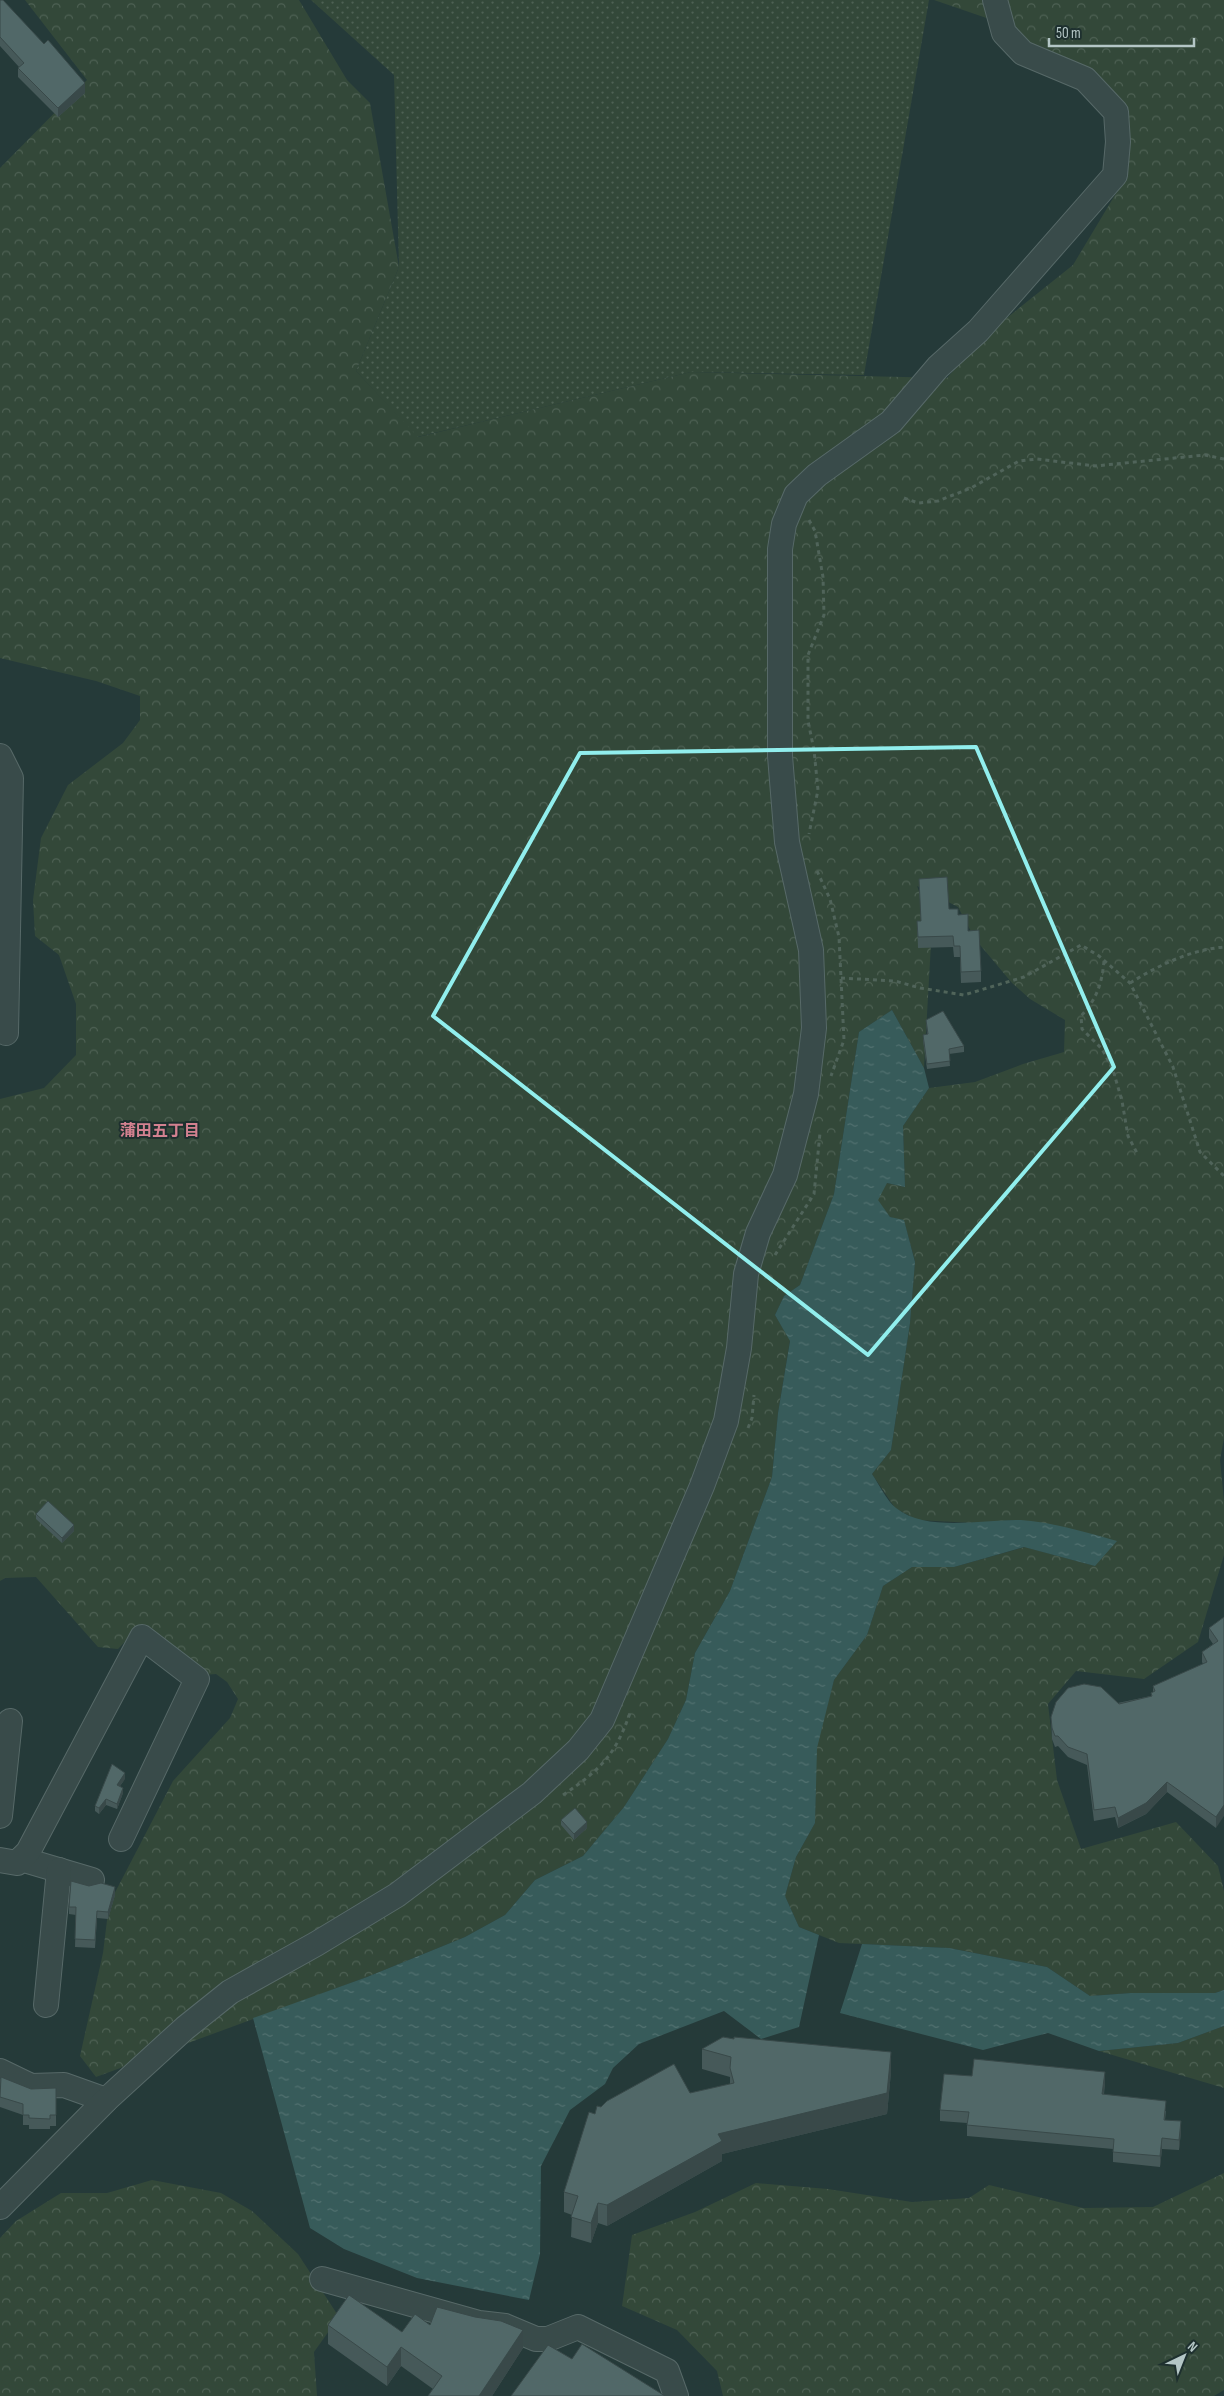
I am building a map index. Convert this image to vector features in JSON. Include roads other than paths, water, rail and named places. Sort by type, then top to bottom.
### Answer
[{"type":"street","points":[[0,2208],[106,2100],[185,2028],[230,1992],[316,1944],[397,1895],[532,1793],[578,1750],[602,1720],[702,1486],[726,1421],[738,1348],[746,1274],[758,1233],[786,1175],[806,1094],[814,1028],[811,950],[787,842],[780,756],[780,550],[784,524],[796,495],[817,474],[891,422],[938,368],[985,324],[1114,175],[1118,142],[1116,112],[1085,79],[1023,53],[1004,33],[995,0]]},
{"type":"street","points":[[0,756],[11,778],[6,1033]]},
{"type":"street","points":[[11,1859],[28,1852],[142,1637],[197,1679],[121,1839]]},
{"type":"street","points":[[0,1816],[10,1721]]},
{"type":"street","points":[[11,1859],[92,1880]]},
{"type":"street","points":[[46,2005],[58,1870]]},
{"type":"street","points":[[0,2071],[30,2086],[64,2085],[106,2100]]},
{"type":"street","points":[[322,2279],[478,2323],[505,2326],[536,2340],[548,2339],[578,2327],[666,2371],[676,2396]]},
{"type":"water","points":[[892,1010],[924,1068],[929,1088],[903,1126],[905,1187],[887,1183],[878,1200],[890,1217],[904,1220],[915,1262],[910,1323],[891,1450],[872,1474],[892,1505],[908,1515],[922,1520],[954,1523],[1002,1520],[1040,1522],[1117,1541],[1095,1566],[1024,1547],[954,1567],[912,1567],[883,1586],[867,1635],[834,1680],[817,1748],[815,1823],[796,1857],[785,1896],[799,1927],[819,1935],[799,2027],[761,2039],[724,2011],[639,2044],[613,2068],[605,2084],[570,2110],[541,2166],[540,2254],[529,2300],[417,2278],[344,2249],[310,2228],[253,2018],[367,1977],[465,1937],[505,1915],[535,1880],[583,1856],[624,1807],[668,1739],[686,1700],[695,1653],[730,1591],[772,1477],[778,1413],[790,1341],[775,1315],[784,1296],[800,1285],[834,1194],[859,1032]]},
{"type":"water","points":[[862,1944],[949,1948],[1047,1967],[1090,1996],[1131,1993],[1215,1993],[1224,1990],[1224,2026],[1178,2043],[1099,2051],[1048,2033],[983,2050],[840,2013]]},
{"type":"district","name":"蒲田五丁目","points":[[160,1131]]}]
